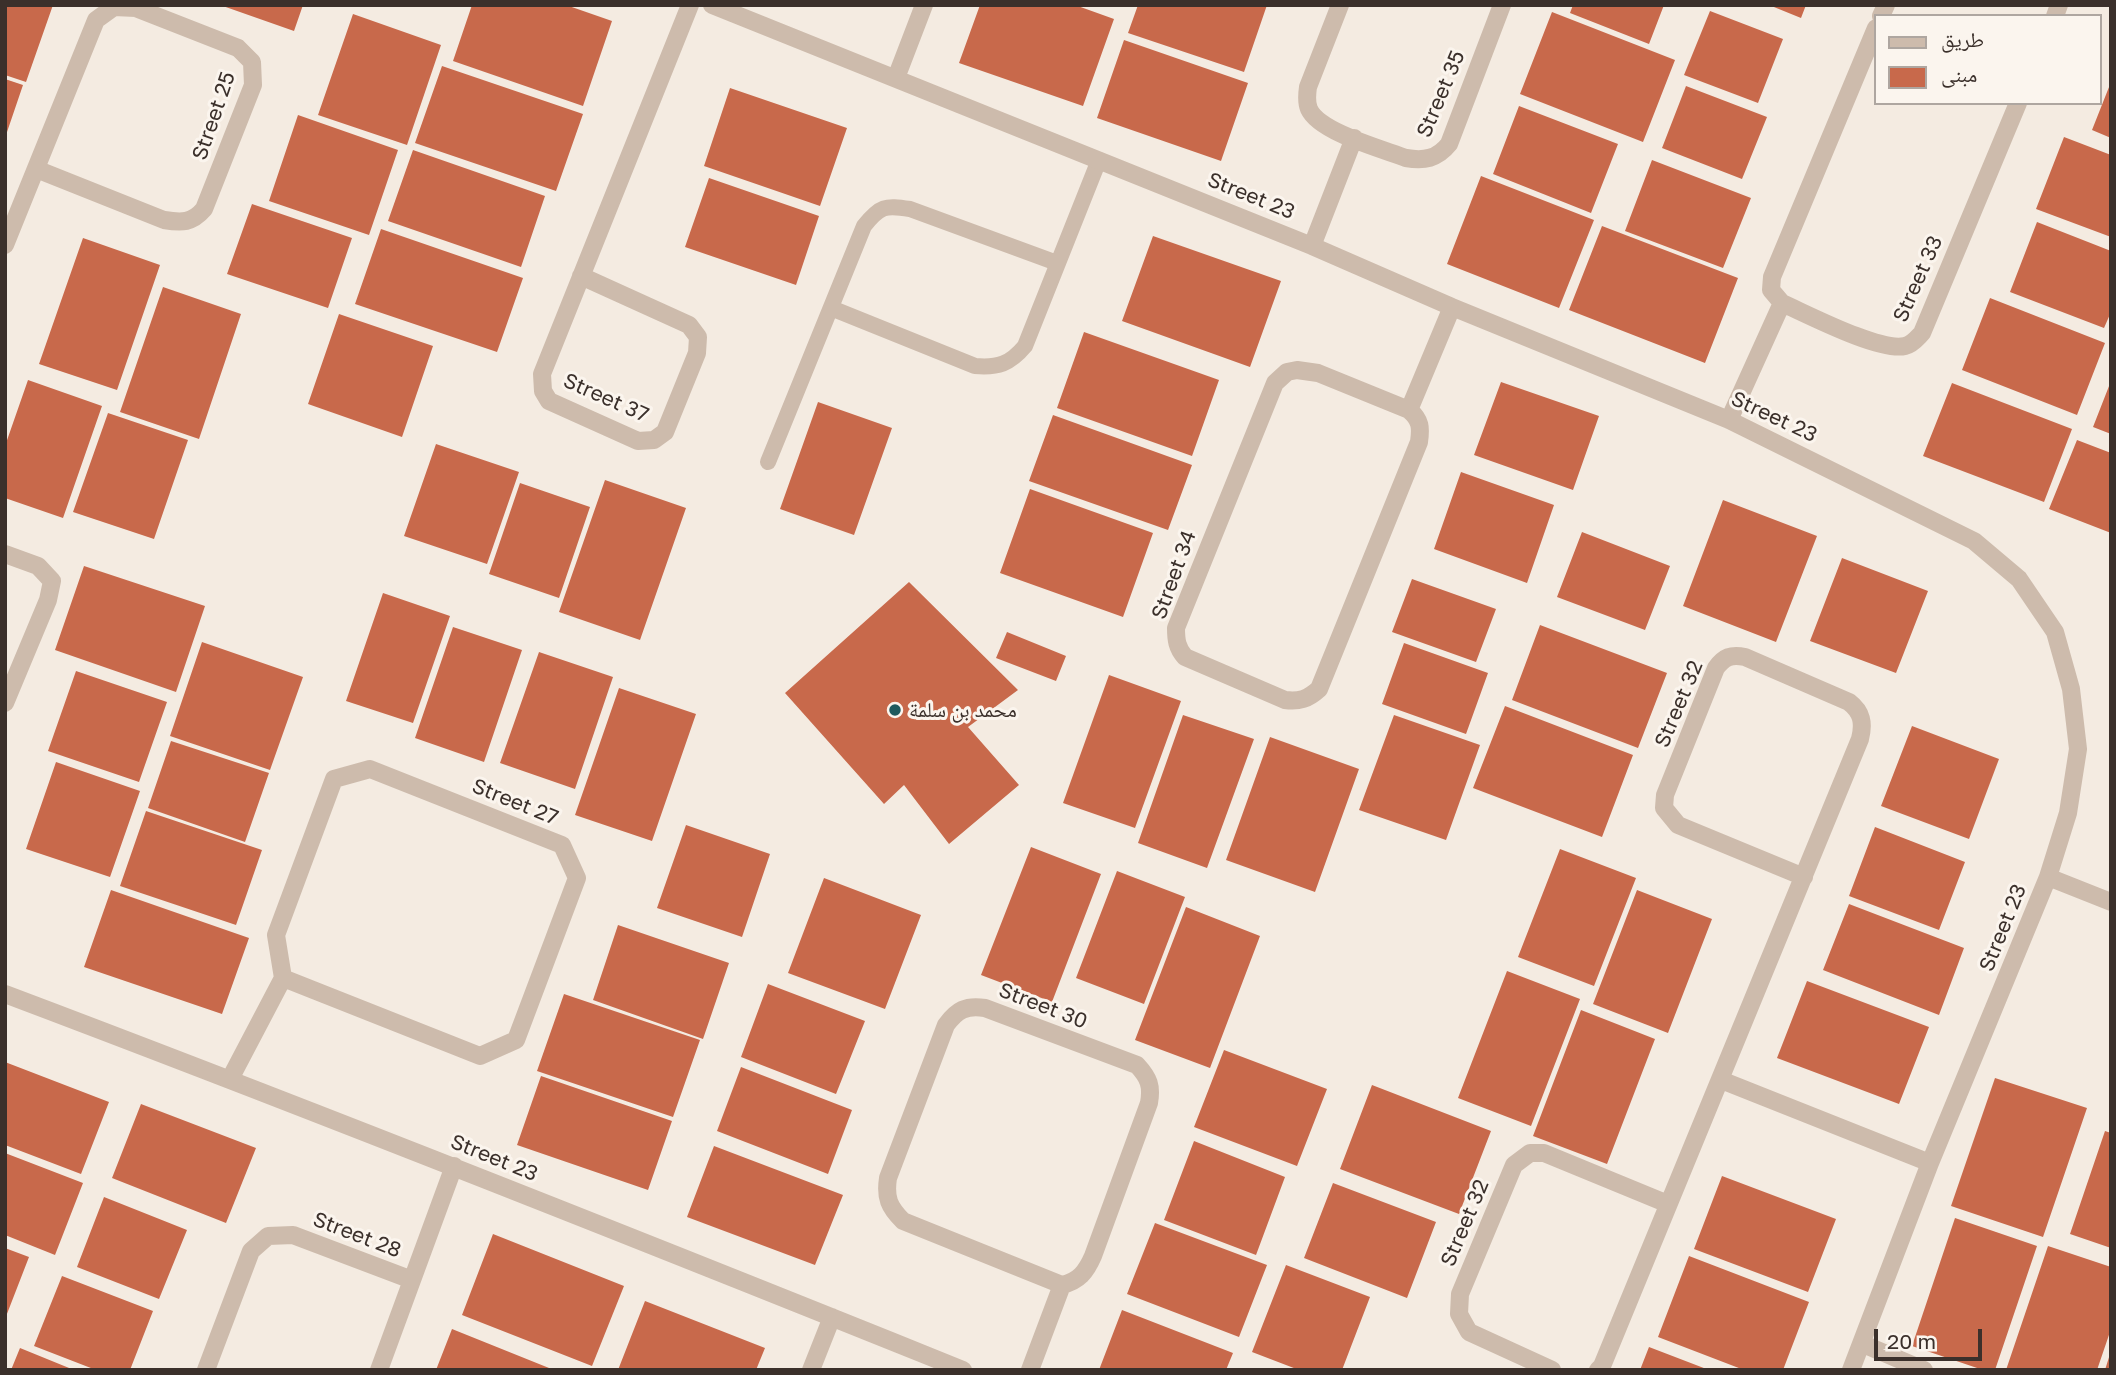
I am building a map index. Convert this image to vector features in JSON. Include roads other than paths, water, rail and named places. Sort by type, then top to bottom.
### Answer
[{"type":"street","name":"Street 37","points":[[581,276],[689,325],[698,337],[697,353],[665,432],[654,440],[638,441],[549,401],[543,391],[542,374],[581,276],[690,5]]},
{"type":"street","name":"Street 23","points":[[712,5],[1312,246],[1452,307],[1729,420],[1974,541],[2019,579],[2055,632],[2071,689],[2078,749],[2068,813],[2048,877],[1930,1163],[1851,1370]]},
{"type":"street","points":[[896,78],[924,5]]},
{"type":"street","name":"Street 35","points":[[1340,5],[1308,87],[1309,109],[1321,124],[1406,158],[1421,160],[1442,153],[1449,144],[1502,5]]},
{"type":"street","name":"Street 25","points":[[5,245],[96,20],[114,7],[136,8],[238,48],[252,62],[253,85],[204,209],[197,217],[187,222],[164,220],[36,169]]},
{"type":"street","points":[[1729,420],[1782,303],[1770,290],[1772,277],[1874,33]]},
{"type":"street","name":"Street 33","points":[[1782,303],[1882,346],[1908,346],[1915,341],[1922,333],[2017,105]]},
{"type":"street","points":[[1312,246],[1354,138]]},
{"type":"street","points":[[1409,410],[1452,307]]},
{"type":"street","name":"Street 34","points":[[1297,370],[1318,373],[1409,410],[1420,422],[1419,442],[1319,689],[1304,700],[1285,700],[1185,657],[1175,640],[1177,622],[1279,378],[1287,372],[1297,370]]},
{"type":"street","points":[[5,554],[38,566],[52,580],[48,600],[5,703]]},
{"type":"street","name":"Street 32","points":[[1598,1370],[1721,1080],[1804,877],[1860,739],[1863,727],[1862,717],[1849,702],[1745,657],[1726,657],[1716,668],[1665,795],[1664,808],[1678,825],[1804,877]]},
{"type":"street","name":"Street 27","points":[[370,769],[562,845],[577,878],[516,1040],[480,1056],[283,978],[276,935],[334,779],[370,769]]},
{"type":"street","points":[[2048,877],[2111,902]]},
{"type":"street","points":[[230,1079],[283,978]]},
{"type":"street","name":"Street 23","points":[[5,994],[454,1166],[963,1370]]},
{"type":"street","name":"Street 30","points":[[985,1007],[1137,1065],[1149,1080],[1149,1103],[1088,1268],[1077,1280],[1062,1285],[903,1221],[891,1210],[886,1199],[888,1178],[946,1026],[961,1009],[985,1007]]},
{"type":"street","points":[[1721,1080],[1930,1163]]},
{"type":"street","name":"Street 32","points":[[1552,1370],[1469,1332],[1459,1314],[1460,1294],[1514,1165],[1530,1153],[1544,1153],[1668,1204]]},
{"type":"street","name":"Street 28","points":[[379,1370],[454,1166]]},
{"type":"street","name":"Street 28","points":[[206,1370],[251,1251],[268,1236],[293,1235],[412,1280]]},
{"type":"street","points":[[1030,1370],[1062,1285]]},
{"type":"street","points":[[811,1370],[832,1317]]},
{"type":"street","points":[[1863,1344],[1924,1370]]},
{"type":"lane","points":[[831,308],[975,366],[1003,365],[1025,346],[1099,160]]},
{"type":"lane","points":[[768,462],[864,226],[878,210],[891,205],[910,209],[1057,263]]},
{"type":"place","name":"محمد بن سلمة","points":[[895,710]]}]
